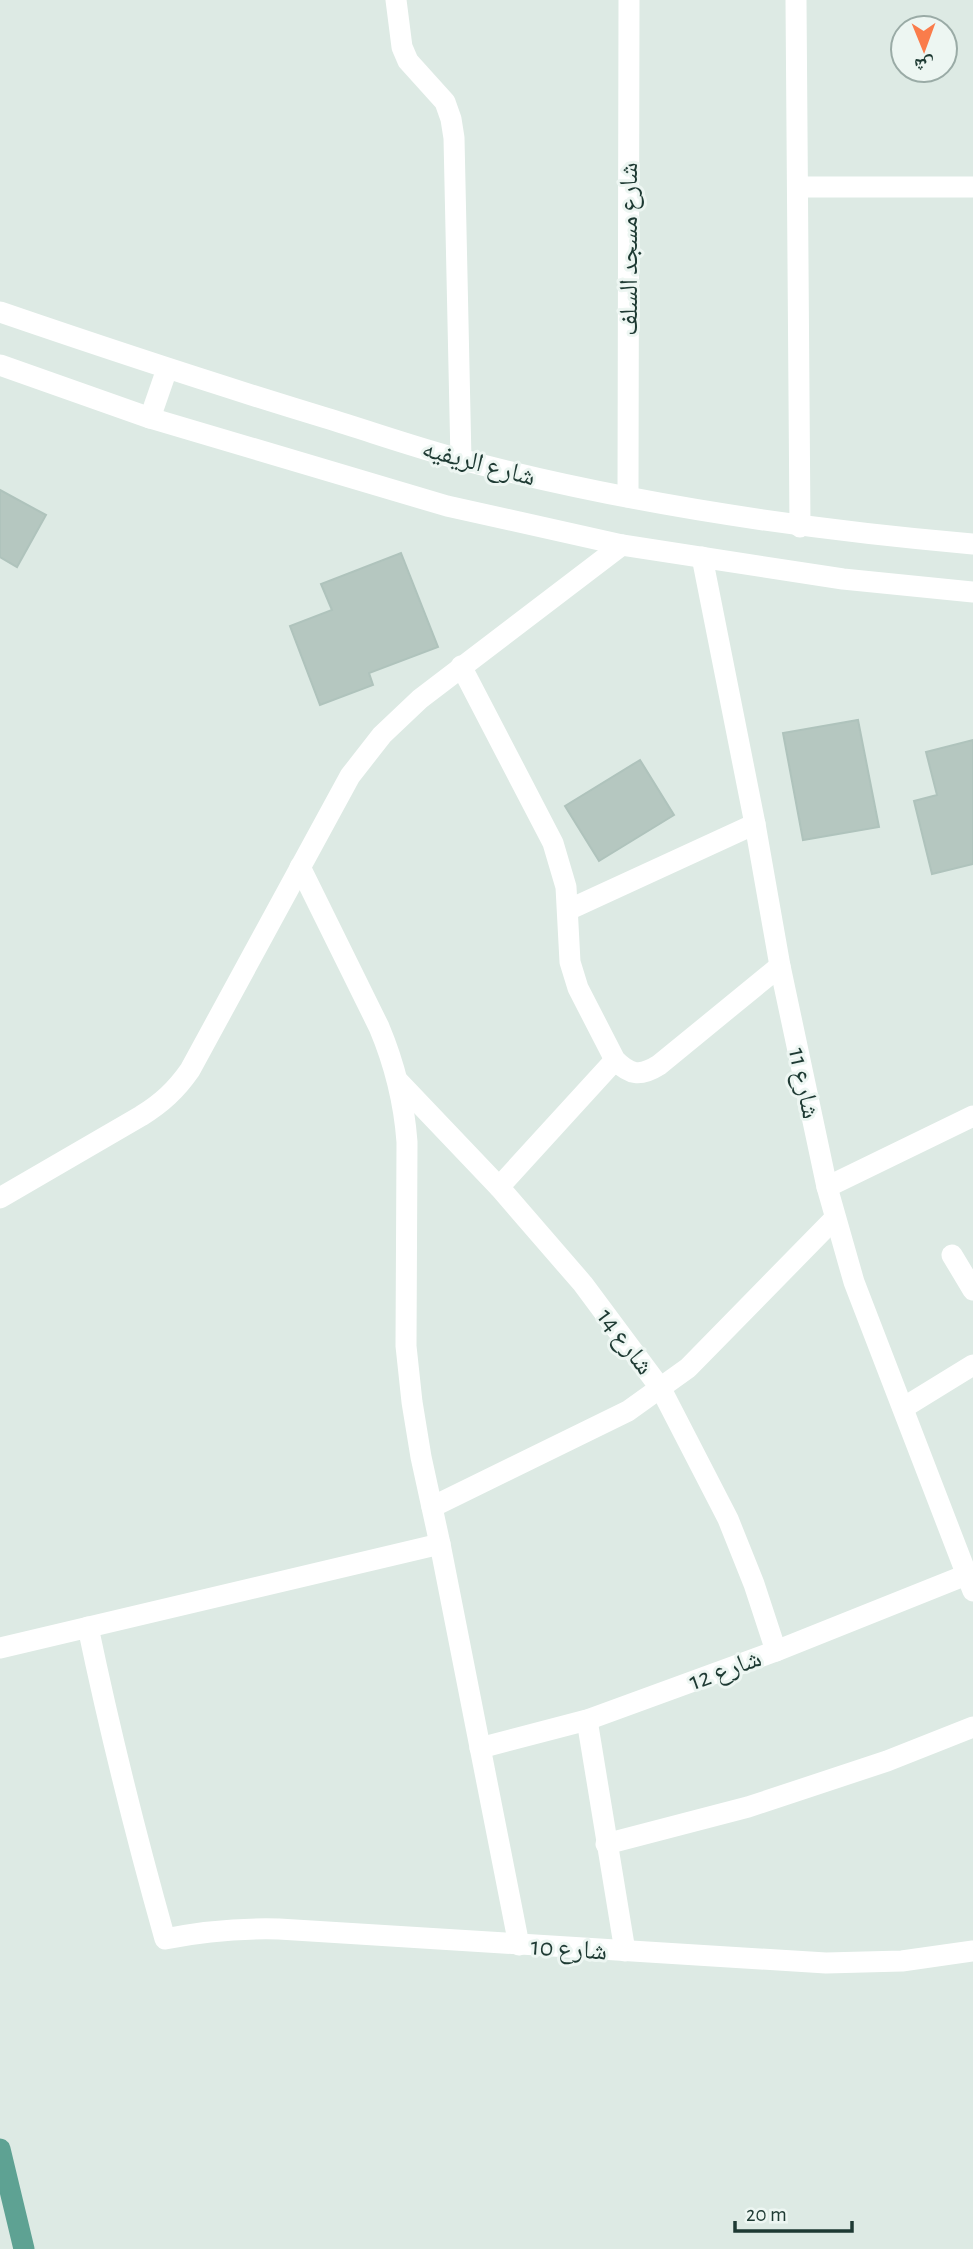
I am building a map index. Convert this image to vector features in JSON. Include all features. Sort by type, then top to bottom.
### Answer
[{"type":"main road","points":[[0,2149],[24,2249]]},
{"type":"street","points":[[396,0],[402,47],[408,61],[445,102],[454,138],[461,460]]},
{"type":"street","name":"شارع مسجد السلف","points":[[628,497],[629,0]]},
{"type":"street","points":[[796,0],[800,527]]},
{"type":"street","points":[[799,187],[973,187]]},
{"type":"street","name":"شارع الريفيه","points":[[0,312],[167,369],[461,460],[628,497],[800,527],[973,544]]},
{"type":"street","name":"شارع الريفيه","points":[[0,365],[150,418],[447,506],[622,545],[843,579],[973,592]]},
{"type":"street","points":[[150,418],[167,369]]},
{"type":"street","points":[[0,1198],[160,1104],[177,1088],[190,1070],[350,776],[382,735],[419,699],[622,545]]},
{"type":"street","name":"شارع 11","points":[[702,557],[780,966],[835,1219],[854,1282],[970,1583]]},
{"type":"street","points":[[461,666],[553,843],[566,887],[570,962],[578,988],[615,1060],[624,1069],[636,1073],[648,1072],[659,1065],[780,966]]},
{"type":"street","points":[[568,910],[755,824]]},
{"type":"street","points":[[300,867],[379,1027],[399,1082],[407,1142],[406,1346],[421,1457],[519,1945]]},
{"type":"street","points":[[499,1187],[615,1060]]},
{"type":"street","name":"شارع 14","points":[[399,1082],[499,1187],[583,1284],[661,1389],[728,1519],[754,1584],[776,1651]]},
{"type":"street","points":[[827,1187],[973,1116]]},
{"type":"street","points":[[432,1507],[628,1411],[661,1389],[688,1367],[835,1219]]},
{"type":"street","points":[[952,1255],[973,1290]]},
{"type":"street","points":[[903,1408],[973,1365]]},
{"type":"street","points":[[0,1648],[440,1544]]},
{"type":"street","name":"شارع 12","points":[[480,1748],[587,1720],[970,1583]]},
{"type":"street","name":"شارع 10","points":[[88,1627],[114,1745],[165,1939],[240,1928],[826,1964],[902,1962],[973,1951]]},
{"type":"street","points":[[587,1720],[625,1951]]},
{"type":"street","points":[[606,1844],[748,1807],[887,1761],[973,1727]]},
{"type":"building","points":[[0,490],[46,515],[17,567],[0,557]]},
{"type":"building","points":[[401,553],[438,647],[369,673],[373,685],[320,705],[290,626],[332,610],[321,584]]},
{"type":"building","points":[[858,720],[879,827],[803,840],[783,733]]},
{"type":"building","points":[[973,740],[973,864],[932,874],[914,801],[937,795],[926,752]]},
{"type":"building","points":[[640,760],[674,815],[599,861],[565,806]]}]
